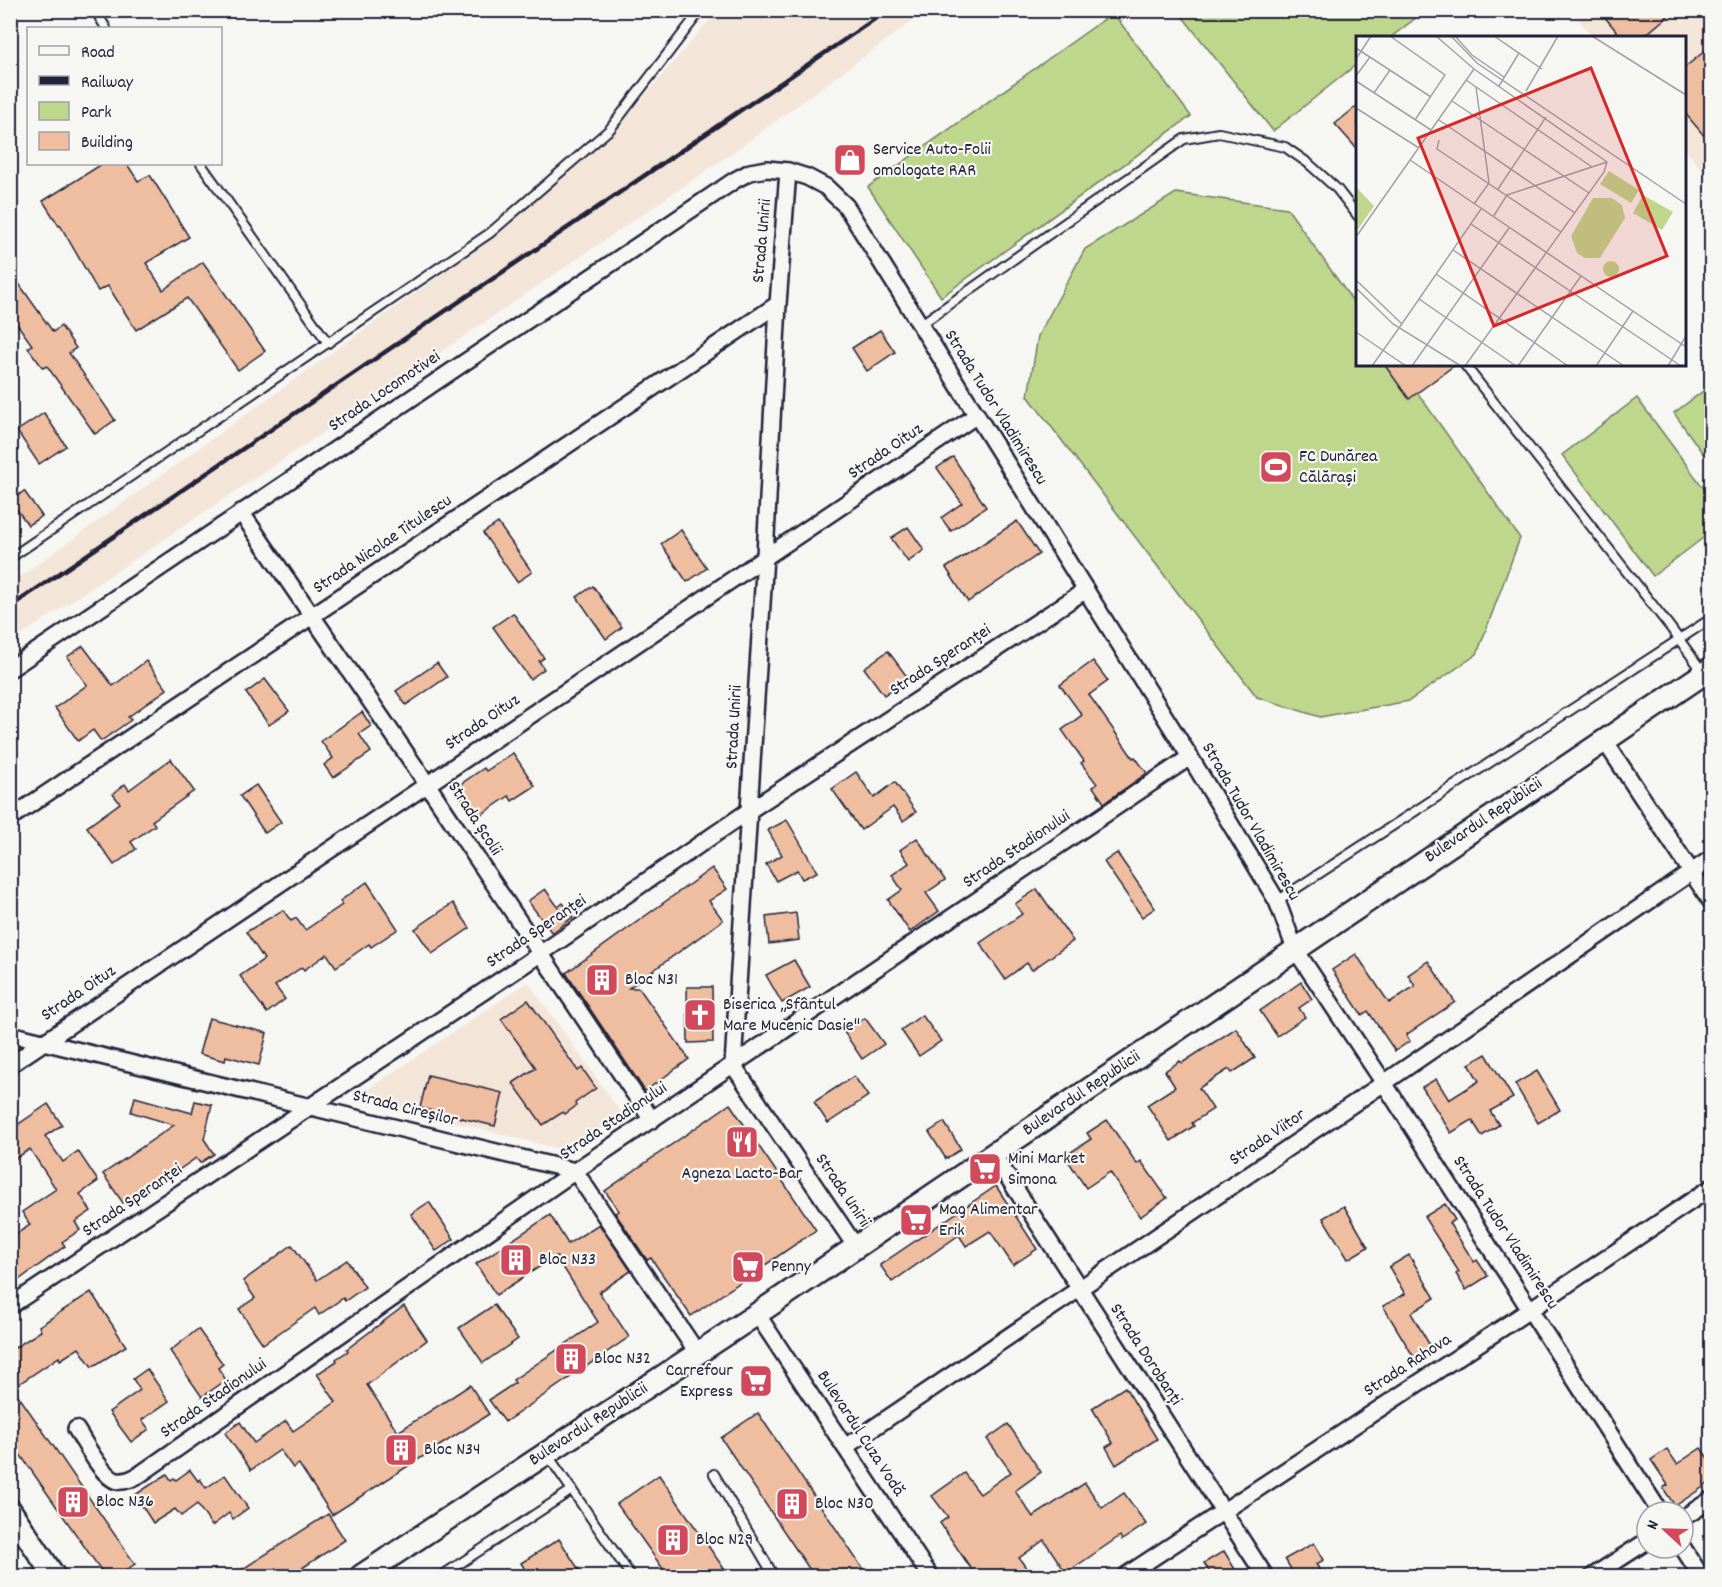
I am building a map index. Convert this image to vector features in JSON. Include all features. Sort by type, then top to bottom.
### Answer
[{"type":"main road","name":"Bulevardul Republicii","points":[[361,1576],[698,1354],[1708,671]]},
{"type":"main road","points":[[10,1510],[54,1576]]},
{"type":"street","name":"Strada Locomotivei","points":[[10,669],[735,180],[750,172],[767,169],[789,171]]},
{"type":"street","name":"Strada Unirii","points":[[789,171],[778,304],[750,810],[733,1065],[856,1247]]},
{"type":"street","name":"Strada Tudor Vladimirescu","points":[[789,171],[826,187],[846,206],[1190,757],[1277,902],[1295,950],[1531,1309],[1652,1500]]},
{"type":"street","name":"Strada Nicolae Titulescu","points":[[10,818],[778,304]]},
{"type":"street","name":"Strada Oituz","points":[[10,1065],[977,415]]},
{"type":"street","name":"Strada Școlii","points":[[241,512],[313,615],[652,1120]]},
{"type":"street","name":"Strada Speranței","points":[[10,1306],[540,954],[750,810],[1086,590]]},
{"type":"street","points":[[1604,740],[1712,903]]},
{"type":"street","name":"Strada Stadionului","points":[[76,1429],[103,1471],[111,1479],[119,1482],[131,1479],[575,1171],[1190,757]]},
{"type":"street","name":"Strada Viitor","points":[[845,1447],[1712,858]]},
{"type":"street","name":"Strada Cireșilor","points":[[10,1034],[575,1171]]},
{"type":"street","name":"Strada Dorobanți","points":[[993,1154],[1265,1576]]},
{"type":"street","points":[[575,1171],[698,1354]]},
{"type":"street","name":"Strada Rahova","points":[[1125,1576],[1712,1187]]},
{"type":"street","name":"Bulevardul Cuza Vodă","points":[[757,1314],[930,1576]]},
{"type":"street","points":[[1695,1510],[1712,1499]]},
{"type":"street","points":[[1593,1576],[1635,1549]]},
{"type":"street","points":[[1691,1560],[1701,1576]]},
{"type":"lane","points":[[95,10],[105,27]]},
{"type":"lane","points":[[10,558],[490,233],[610,129],[701,10]]},
{"type":"lane","points":[[919,325],[1184,139],[1219,133],[1285,147],[1308,163],[1337,189],[1356,213]]},
{"type":"lane","points":[[202,165],[328,343]]},
{"type":"lane","points":[[1466,366],[1679,640],[1708,671]]},
{"type":"lane","points":[[1277,902],[1712,618]]},
{"type":"lane","points":[[547,1453],[631,1576]]},
{"type":"lane","points":[[714,1474],[774,1576]]},
{"type":"lane","points":[[441,1576],[572,1490]]},
{"type":"shaded area","points":[[717,11],[926,11],[732,153],[11,642],[10,584],[465,257],[612,134]]},
{"type":"shaded area","points":[[1571,11],[1711,11],[1711,182],[1686,150],[1686,36],[1592,36]]},
{"type":"shaded area","points":[[528,982],[622,1114],[576,1144],[560,1149],[367,1100],[365,1091]]},
{"type":"green space","points":[[1178,11],[1425,11],[1392,36],[1356,36],[1356,65],[1273,131]]},
{"type":"green space","points":[[1113,13],[1191,116],[941,297],[868,187]]},
{"type":"green space","name":"FC Dunărea Călărași","points":[[1176,193],[1287,208],[1356,306],[1356,366],[1399,366],[1520,538],[1477,654],[1409,701],[1320,717],[1257,697],[1028,396],[1038,336],[1085,249]]},
{"type":"green space","points":[[1711,385],[1711,465],[1674,413]]},
{"type":"green space","points":[[1637,398],[1711,498],[1711,532],[1653,576],[1562,455]]},
{"type":"building","points":[[1599,10],[1675,10],[1644,36],[1620,36]]},
{"type":"building","points":[[1712,45],[1712,145],[1686,114],[1686,66]]},
{"type":"building","points":[[1356,107],[1356,148],[1335,124]]},
{"type":"building","points":[[100,165],[128,165],[138,181],[150,175],[189,237],[146,263],[163,290],[203,262],[265,351],[238,370],[187,298],[136,330],[108,286],[98,291],[60,225],[43,201]]},
{"type":"building","points":[[10,271],[53,332],[61,326],[76,348],[69,353],[115,420],[95,434],[47,366],[43,368],[28,348],[32,345],[10,314]]},
{"type":"building","points":[[880,330],[895,352],[867,371],[852,348]]},
{"type":"building","points":[[1385,366],[1453,366],[1409,399]]},
{"type":"building","points":[[44,413],[66,446],[39,464],[17,431]]},
{"type":"building","points":[[953,457],[986,507],[951,531],[941,518],[962,503],[937,468]]},
{"type":"building","points":[[24,491],[42,516],[28,525],[11,501]]},
{"type":"building","points":[[1017,521],[1039,554],[968,602],[946,568]]},
{"type":"building","points":[[498,523],[532,572],[517,582],[483,533]]},
{"type":"building","points":[[908,527],[924,550],[908,562],[891,538]]},
{"type":"building","points":[[681,530],[707,568],[687,582],[661,544]]},
{"type":"building","points":[[593,586],[622,627],[606,639],[577,597]]},
{"type":"building","points":[[513,613],[544,658],[539,661],[544,669],[530,679],[493,627]]},
{"type":"building","points":[[83,646],[113,686],[146,661],[167,689],[128,717],[131,720],[101,741],[93,730],[78,741],[55,708],[87,685],[67,657]]},
{"type":"building","points":[[888,651],[908,678],[884,695],[864,668]]},
{"type":"building","points":[[1093,661],[1108,681],[1089,695],[1133,758],[1135,757],[1147,773],[1104,803],[1093,787],[1097,784],[1081,763],[1084,761],[1062,730],[1082,715],[1060,685]]},
{"type":"building","points":[[437,663],[447,677],[406,705],[396,691]]},
{"type":"building","points":[[265,679],[289,711],[269,725],[246,693]]},
{"type":"building","points":[[362,712],[371,726],[359,734],[371,752],[333,778],[324,765],[333,758],[321,741]]},
{"type":"building","points":[[513,753],[535,786],[512,801],[509,796],[476,818],[455,788],[484,768],[486,771]]},
{"type":"building","points":[[171,759],[194,791],[152,821],[155,825],[131,842],[136,849],[114,865],[87,827],[120,803],[113,794],[125,784],[129,790]]},
{"type":"building","points":[[856,772],[874,798],[895,782],[916,812],[903,821],[893,807],[861,830],[832,789]]},
{"type":"building","points":[[256,785],[281,822],[265,833],[240,796]]},
{"type":"building","points":[[787,820],[817,872],[802,879],[797,870],[776,881],[766,864],[782,855],[768,830]]},
{"type":"building","points":[[917,838],[945,880],[926,893],[939,911],[910,932],[888,900],[902,890],[892,875],[909,863],[900,850]]},
{"type":"building","points":[[1117,853],[1155,908],[1142,917],[1104,862]]},
{"type":"building","name":"Bloc N31","points":[[712,868],[727,889],[709,901],[723,920],[629,988],[639,988],[689,1059],[645,1091],[566,973]]},
{"type":"building","points":[[367,882],[398,929],[371,947],[369,944],[336,967],[327,954],[304,970],[302,967],[275,986],[285,999],[267,1013],[240,976],[264,959],[246,932],[283,910],[291,921],[296,918],[305,930],[342,905],[340,901]]},
{"type":"building","points":[[545,889],[558,907],[563,903],[573,917],[552,933],[528,901]]},
{"type":"building","points":[[1037,889],[1073,941],[1032,970],[1027,963],[1005,979],[980,943],[1022,914],[1015,904]]},
{"type":"building","points":[[453,903],[470,928],[432,954],[415,929]]},
{"type":"building","points":[[796,913],[799,940],[769,944],[766,917]]},
{"type":"building","points":[[1356,954],[1389,1003],[1415,986],[1408,975],[1428,961],[1455,1002],[1406,1035],[1410,1041],[1395,1051],[1368,1011],[1362,1015],[1332,970]]},
{"type":"building","points":[[794,960],[810,987],[782,1003],[766,975]]},
{"type":"building","points":[[1301,982],[1312,999],[1299,1008],[1305,1017],[1277,1036],[1260,1011]]},
{"type":"building","name":"Biserica „Sfântul Mare Mucenic Dasie\"","points":[[687,987],[712,987],[713,1042],[688,1043]]},
{"type":"building","points":[[528,1000],[578,1071],[582,1068],[596,1088],[575,1103],[576,1106],[565,1114],[563,1112],[543,1125],[513,1083],[536,1068],[501,1019]]},
{"type":"building","points":[[922,1015],[941,1041],[919,1056],[901,1030]]},
{"type":"building","points":[[209,1018],[267,1033],[259,1065],[226,1056],[225,1061],[199,1054]]},
{"type":"building","points":[[865,1018],[884,1044],[862,1059],[844,1032]]},
{"type":"building","points":[[1236,1028],[1255,1058],[1232,1073],[1229,1069],[1199,1088],[1213,1109],[1192,1123],[1194,1126],[1171,1141],[1147,1105],[1175,1087],[1165,1071],[1180,1061],[1182,1063]]},
{"type":"building","points":[[1486,1054],[1513,1098],[1490,1111],[1499,1125],[1482,1136],[1472,1120],[1451,1133],[1422,1087],[1436,1079],[1449,1100],[1479,1081],[1469,1064]]},
{"type":"building","points":[[1537,1071],[1560,1110],[1538,1123],[1515,1084]]},
{"type":"building","points":[[428,1075],[503,1093],[495,1126],[420,1108]]},
{"type":"building","points":[[854,1076],[868,1096],[828,1123],[814,1102]]},
{"type":"building","points":[[135,1097],[192,1113],[195,1101],[212,1105],[204,1139],[214,1154],[200,1163],[196,1158],[160,1183],[157,1179],[123,1203],[103,1174],[174,1125],[131,1112]]},
{"type":"building","points":[[48,1104],[62,1125],[45,1136],[63,1162],[78,1151],[98,1181],[80,1194],[91,1211],[75,1222],[80,1230],[62,1242],[65,1246],[16,1282],[10,1274],[10,1238],[30,1225],[22,1212],[56,1189],[30,1149],[10,1162],[10,1130]]},
{"type":"building","points":[[730,1104],[816,1230],[691,1316],[651,1258],[647,1260],[615,1213],[619,1211],[605,1191]]},
{"type":"building","points":[[1107,1120],[1137,1164],[1141,1161],[1167,1198],[1140,1217],[1110,1172],[1086,1188],[1065,1156],[1091,1139],[1087,1133]]},
{"type":"building","points":[[944,1122],[961,1149],[946,1159],[929,1132]]},
{"type":"building","points":[[996,1186],[1037,1249],[1013,1265],[990,1231],[966,1246],[959,1235],[892,1282],[880,1265]]},
{"type":"building","points":[[429,1202],[454,1239],[436,1251],[411,1214]]},
{"type":"building","points":[[1445,1204],[1455,1220],[1449,1223],[1474,1262],[1477,1260],[1488,1276],[1466,1290],[1456,1274],[1459,1272],[1424,1217]]},
{"type":"building","points":[[1344,1206],[1368,1247],[1348,1259],[1323,1218]]},
{"type":"building","points":[[550,1215],[568,1244],[599,1224],[631,1271],[599,1292],[629,1337],[505,1422],[489,1400],[515,1383],[513,1380],[598,1322],[556,1256],[496,1295],[476,1264]]},
{"type":"building","points":[[292,1245],[317,1280],[347,1260],[365,1287],[345,1301],[343,1298],[319,1315],[315,1308],[263,1344],[239,1309],[255,1298],[243,1281]]},
{"type":"building","points":[[1409,1255],[1435,1298],[1411,1313],[1432,1349],[1415,1359],[1383,1306],[1405,1294],[1389,1267]]},
{"type":"building","points":[[91,1292],[126,1346],[92,1367],[79,1348],[60,1360],[59,1357],[13,1388],[135,1564],[117,1576],[105,1576],[10,1440],[10,1351],[41,1331],[39,1326]]},
{"type":"building","points":[[494,1305],[518,1339],[483,1363],[459,1328]]},
{"type":"building","points":[[404,1306],[427,1340],[367,1385],[398,1432],[470,1385],[489,1414],[332,1515],[299,1464],[293,1468],[280,1450],[251,1470],[225,1433],[240,1422],[254,1443],[286,1421],[293,1431],[336,1402],[317,1374],[337,1361],[336,1359],[348,1351],[347,1349]]},
{"type":"building","points":[[198,1329],[223,1364],[218,1368],[226,1380],[202,1397],[170,1351]]},
{"type":"building","points":[[147,1369],[169,1401],[142,1420],[149,1429],[131,1442],[109,1412],[140,1390],[133,1379]]},
{"type":"building","points":[[1125,1387],[1157,1439],[1116,1465],[1106,1447],[1113,1443],[1092,1408]]},
{"type":"building","name":"Bloc N30","points":[[758,1413],[863,1569],[852,1576],[814,1576],[721,1438]]},
{"type":"building","points":[[1008,1424],[1041,1472],[1015,1491],[1033,1517],[1085,1483],[1102,1508],[1124,1493],[1146,1524],[1122,1540],[1120,1536],[1066,1573],[1044,1540],[1019,1558],[1032,1576],[976,1576],[940,1523],[948,1517],[932,1496],[964,1473],[980,1494],[1011,1472],[987,1439]]},
{"type":"building","points":[[1701,1448],[1712,1464],[1712,1481],[1684,1500],[1671,1500],[1663,1488],[1668,1485],[1651,1460],[1667,1449],[1677,1464]]},
{"type":"building","points":[[190,1470],[206,1488],[225,1475],[248,1508],[233,1519],[229,1513],[212,1526],[197,1504],[181,1516],[175,1509],[153,1523],[135,1495],[167,1474],[171,1480],[174,1478],[176,1480]]},
{"type":"building","name":"Bloc N29","points":[[659,1475],[729,1576],[668,1576],[617,1504]]},
{"type":"building","points":[[328,1514],[345,1540],[290,1576],[232,1576]]},
{"type":"building","points":[[559,1539],[583,1576],[529,1576],[521,1563]]},
{"type":"building","points":[[1314,1543],[1324,1560],[1316,1564],[1323,1576],[1295,1576],[1285,1559]]},
{"type":"building","points":[[1224,1551],[1239,1576],[1212,1576],[1204,1563]]},
{"type":"railway","points":[[10,607],[888,10]]},
{"type":"place","name":"Service Auto-Folii omologate RAR","points":[[850,160]]},
{"type":"place","name":"FC Dunărea Călărași","points":[[1276,467]]},
{"type":"place","name":"Bloc N31","points":[[602,980]]},
{"type":"place","name":"Biserica „Sfântul Mare Mucenic Dasie\"","points":[[700,1015]]},
{"type":"place","name":"Agneza Lacto-Bar","points":[[742,1142]]},
{"type":"place","name":"Mini Market Simona","points":[[985,1169]]},
{"type":"place","name":"Mag Alimentar Erik","points":[[916,1220]]},
{"type":"place","name":"Bloc N33","points":[[516,1260]]},
{"type":"place","name":"Penny","points":[[748,1267]]},
{"type":"place","name":"Bloc N32","points":[[571,1359]]},
{"type":"place","name":"Carrefour Express","points":[[756,1381]]},
{"type":"place","name":"Bloc N34","points":[[401,1450]]},
{"type":"place","name":"Bloc N36","points":[[73,1502]]},
{"type":"place","name":"Bloc N30","points":[[792,1504]]},
{"type":"place","name":"Bloc N29","points":[[673,1540]]}]
